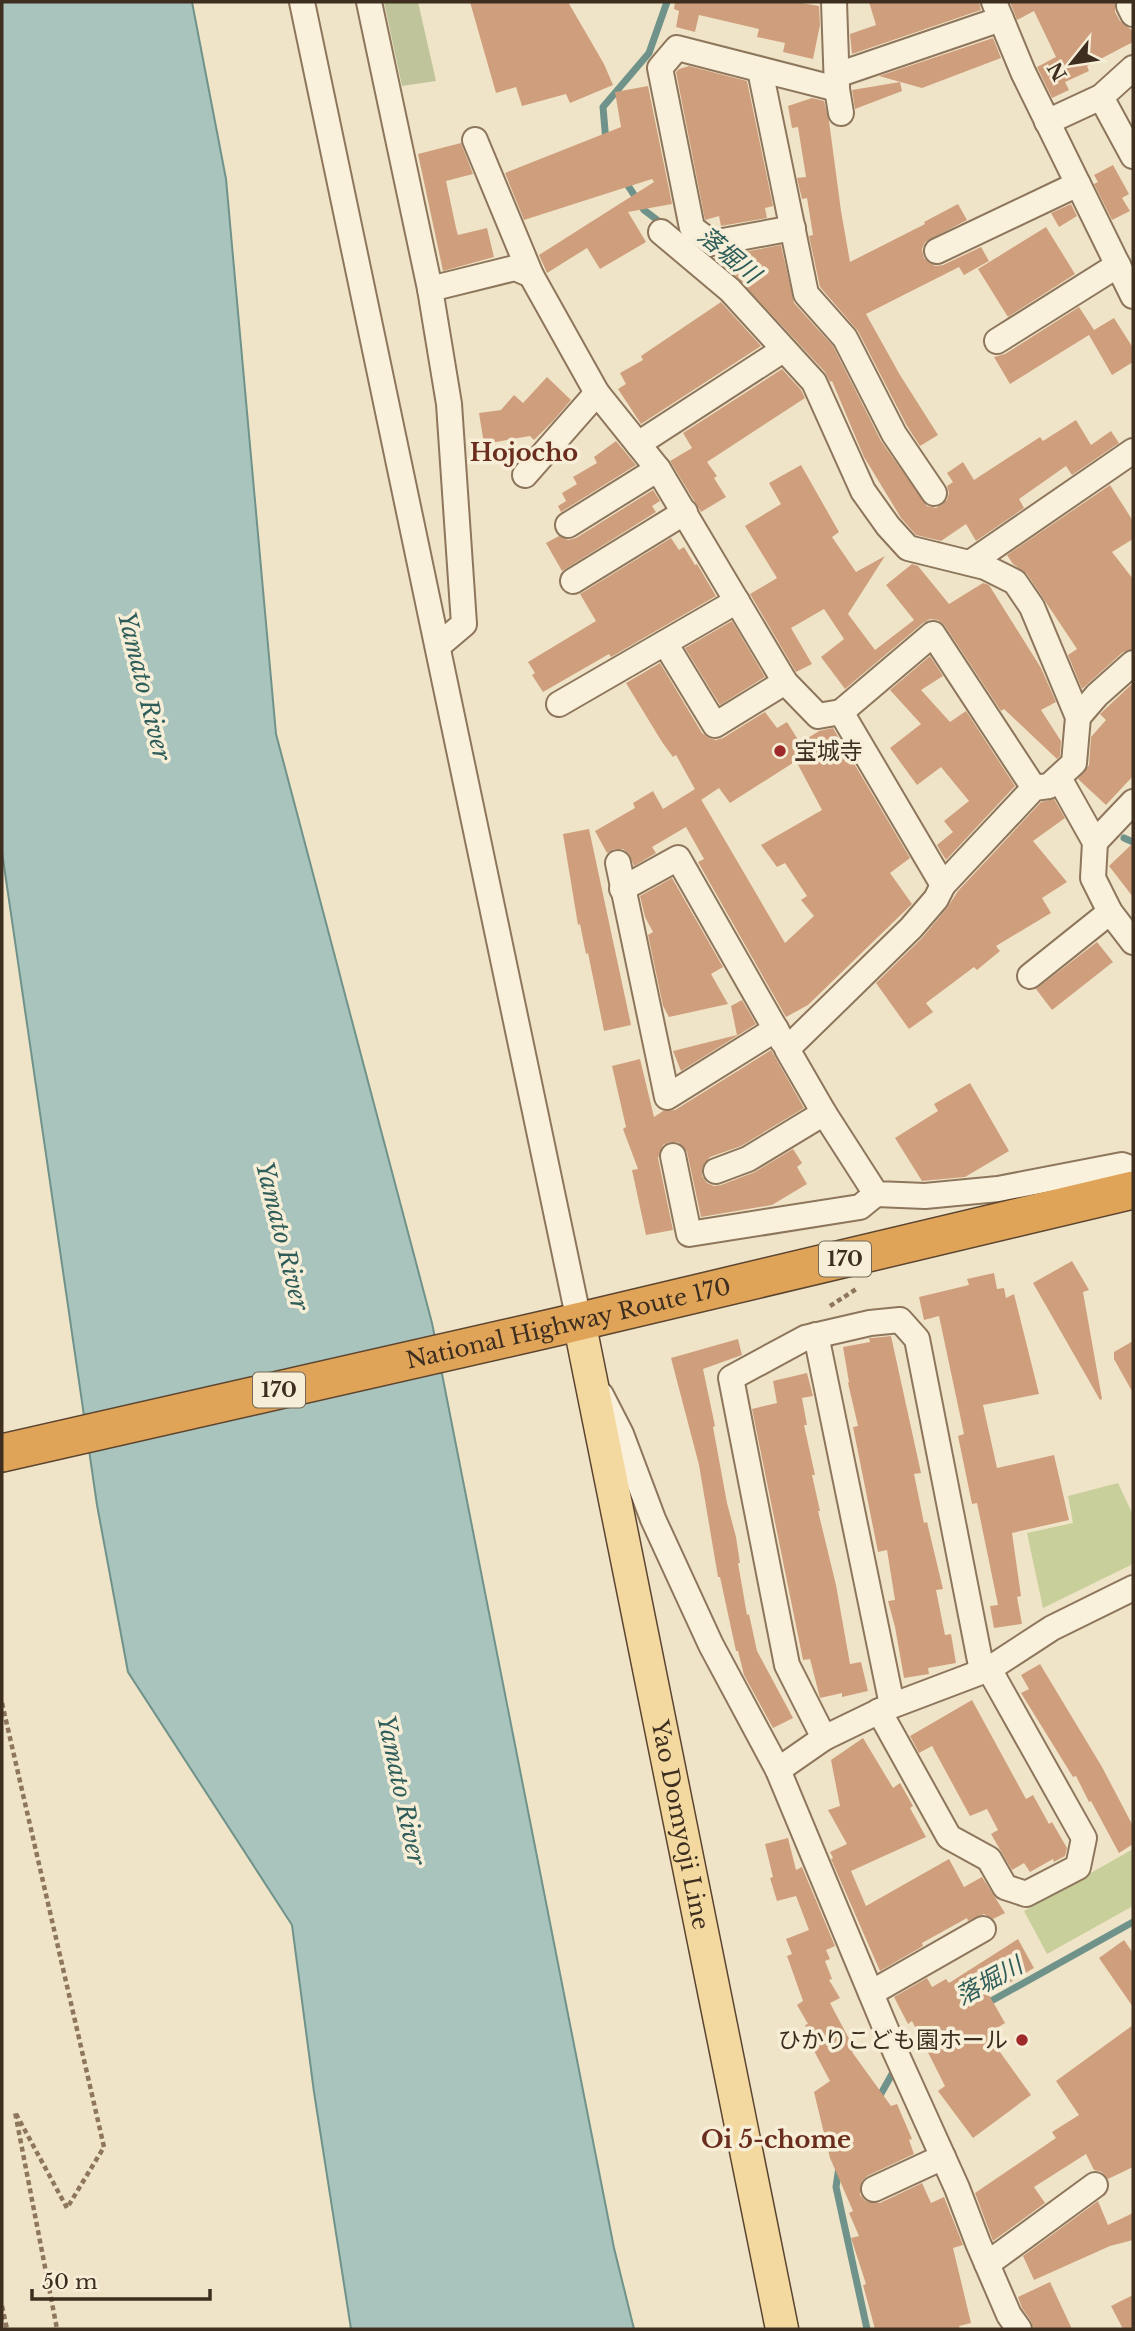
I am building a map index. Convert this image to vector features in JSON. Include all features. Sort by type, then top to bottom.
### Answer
[{"type":"highway","name":"National Highway Route 170","points":[[2,1453],[1133,1191]]},
{"type":"main road","name":"Yao Domyoji Line","points":[[568,1324],[589,1371],[782,2329]]},
{"type":"street","points":[[302,2],[438,646],[568,1324]]},
{"type":"street","points":[[369,2],[430,289],[449,404],[464,624],[438,646]]},
{"type":"street","points":[[834,2],[841,114]]},
{"type":"street","points":[[1133,4],[1129,6],[1133,14]]},
{"type":"street","points":[[793,228],[712,243],[692,228],[660,68],[677,48],[760,70],[837,82],[997,10],[1047,122],[1128,282],[997,341]]},
{"type":"street","points":[[1047,122],[1101,97],[1133,68]]},
{"type":"street","points":[[760,70],[806,294],[845,338],[894,434],[934,493]]},
{"type":"street","points":[[1101,97],[1133,156]]},
{"type":"street","points":[[475,140],[531,275],[597,393],[659,469],[785,682],[818,716],[841,712],[933,634],[1034,788]]},
{"type":"street","points":[[937,251],[1078,184]]},
{"type":"street","points":[[618,863],[667,1097],[781,1039],[911,928],[936,899],[943,885],[1034,788],[1049,786],[1074,763],[1078,717],[1031,607],[1015,582],[985,566],[908,548],[863,491],[814,382],[730,290],[661,232]]},
{"type":"street","points":[[430,289],[515,268],[531,275]]},
{"type":"street","points":[[638,444],[783,350]]},
{"type":"street","points":[[525,475],[597,393]]},
{"type":"street","points":[[970,563],[1133,451]]},
{"type":"street","points":[[568,525],[659,469]]},
{"type":"street","points":[[573,581],[685,512]]},
{"type":"street","points":[[559,704],[737,601]]},
{"type":"street","points":[[665,643],[715,724],[785,682]]},
{"type":"street","points":[[1078,717],[1097,695],[1133,663]]},
{"type":"street","points":[[841,712],[943,885]]},
{"type":"street","points":[[1059,778],[1095,842],[1093,878],[1110,912],[1133,942]]},
{"type":"street","points":[[1095,842],[1133,802]]},
{"type":"street","points":[[622,889],[678,858],[824,1113],[876,1194]]},
{"type":"street","points":[[1030,976],[1110,912]]},
{"type":"street","points":[[716,1171],[748,1160],[824,1113]]},
{"type":"street","points":[[673,1156],[689,1234],[860,1207],[876,1194],[925,1196],[998,1189],[1122,1165],[1133,1169]]},
{"type":"street","points":[[810,1337],[885,1708],[949,1837],[989,1859],[1005,1887],[1026,1894],[1078,1867],[1084,1838],[985,1670],[917,1339],[900,1320],[870,1323],[810,1337],[731,1378],[788,1665],[824,1738]]},
{"type":"street","points":[[589,1371],[621,1434],[653,1519],[710,1645],[778,1770],[895,2051],[987,2264],[1019,2329]]},
{"type":"street","points":[[778,1770],[824,1738],[885,1708],[985,1670],[1052,1629],[1133,1588]]},
{"type":"street","points":[[871,1993],[983,1929]]},
{"type":"street","points":[[874,2189],[943,2157]]},
{"type":"street","points":[[987,2264],[1095,2185]]},
{"type":"path","points":[[2,1703],[104,2147],[67,2208],[15,2112],[57,2329]]},
{"type":"path","points":[[2,2306],[7,2329]]},
{"type":"green space","points":[[384,2],[418,2],[436,81],[402,86]]},
{"type":"green space","points":[[1118,1483],[1133,1515],[1133,1564],[1043,1608],[1027,1533],[1073,1523],[1068,1496]]},
{"type":"green space","points":[[1133,1849],[1133,1906],[1047,1954],[1024,1911]]},
{"type":"water","name":"Yamato River","points":[[2,2],[192,2],[226,179],[276,734],[432,1323],[614,2248],[634,2329],[351,2329],[314,2092],[292,1925],[128,1672],[97,1505],[2,852]]},
{"type":"building","points":[[470,2],[568,2],[613,85],[570,103],[566,94],[522,106],[516,87],[496,93]]},
{"type":"building","points":[[675,2],[796,2],[819,6],[820,25],[813,59],[783,52],[785,43],[757,37],[759,29],[699,15],[695,32],[676,27],[679,11],[674,9]]},
{"type":"building","points":[[869,2],[979,2],[981,10],[852,54],[850,34],[876,25]]},
{"type":"building","points":[[1010,2],[1115,2],[1115,12],[1120,21],[1133,31],[1133,42],[1087,66],[1089,71],[1065,82],[1069,90],[1052,98],[1037,67],[1056,57],[1034,11],[1017,20]]},
{"type":"building","points":[[993,38],[1001,58],[922,88],[879,76]]},
{"type":"building","points":[[689,66],[747,81],[773,206],[765,208],[767,218],[721,226],[719,216],[705,220],[676,72]]},
{"type":"building","points":[[900,82],[902,91],[855,109],[852,90]]},
{"type":"building","points":[[648,86],[672,204],[628,212],[646,242],[600,269],[587,248],[547,273],[539,255],[654,182],[652,179],[524,220],[505,173],[621,127],[615,92]]},
{"type":"building","points":[[812,98],[824,101],[829,121],[850,262],[958,204],[967,220],[925,242],[922,249],[924,258],[935,266],[943,265],[981,247],[989,261],[964,275],[959,267],[866,314],[938,435],[920,446],[858,331],[820,287],[809,236],[813,235],[807,198],[802,199],[797,178],[806,177],[798,127],[792,128],[788,106]]},
{"type":"building","points":[[461,143],[473,174],[446,181],[458,235],[487,228],[494,257],[443,271],[418,154]]},
{"type":"building","points":[[1113,165],[1129,194],[1122,198],[1130,211],[1112,220],[1094,184],[1098,182],[1094,175]]},
{"type":"building","points":[[1071,204],[1077,216],[1059,227],[1051,213]]},
{"type":"building","points":[[1046,227],[1075,274],[1008,317],[978,269]]},
{"type":"building","points":[[781,245],[794,303],[833,346],[881,441],[927,506],[936,508],[947,500],[947,486],[953,482],[947,473],[963,462],[974,480],[1040,437],[1043,441],[1076,420],[1091,445],[1111,431],[1119,443],[1072,475],[1066,466],[1019,499],[1024,508],[976,541],[966,524],[941,541],[916,535],[901,518],[864,457],[832,381],[830,382],[825,372],[731,271],[727,255]]},
{"type":"building","points":[[721,302],[761,346],[641,424],[618,389],[626,384],[620,373],[643,360],[641,356]]},
{"type":"building","points":[[1079,307],[1094,330],[1114,318],[1133,348],[1133,362],[1112,375],[1089,335],[1010,384],[994,357],[1005,354]]},
{"type":"building","points":[[782,369],[805,398],[707,462],[717,476],[714,478],[726,497],[701,512],[670,461],[692,448],[683,433]]},
{"type":"building","points":[[547,377],[571,400],[553,421],[534,440],[530,436],[484,444],[479,413],[501,410],[514,395],[523,403]]},
{"type":"building","points":[[616,441],[636,465],[561,512],[558,506],[566,501],[562,493],[577,484],[573,477],[597,463],[594,457]]},
{"type":"building","points":[[801,465],[839,532],[832,537],[856,572],[885,556],[848,614],[875,650],[914,620],[886,585],[912,564],[918,566],[949,604],[983,583],[989,585],[1041,668],[1056,702],[1041,710],[1061,741],[1060,756],[1057,759],[1004,709],[1001,711],[945,626],[938,620],[930,619],[923,623],[845,689],[821,657],[844,639],[824,609],[791,628],[812,664],[796,672],[750,594],[777,578],[745,526],[781,504],[769,483]]},
{"type":"building","points":[[1110,485],[1133,521],[1133,539],[1112,552],[1133,579],[1133,649],[1123,652],[1082,689],[1068,655],[1077,649],[1027,574],[1013,564],[1007,555]]},
{"type":"building","points":[[653,490],[660,501],[652,506],[656,512],[562,571],[546,543],[559,536],[568,540],[576,538]]},
{"type":"building","points":[[671,538],[679,550],[684,547],[716,596],[611,657],[609,654],[543,692],[532,675],[535,673],[528,662],[596,621],[580,594]]},
{"type":"building","points":[[732,621],[765,677],[720,705],[685,648]]},
{"type":"building","points":[[930,656],[943,676],[921,690],[950,722],[966,711],[1015,786],[946,860],[937,845],[953,832],[944,821],[969,801],[941,767],[917,785],[890,748],[921,724],[890,690]]},
{"type":"building","points":[[660,663],[702,733],[709,738],[723,738],[765,712],[777,728],[787,722],[800,743],[819,731],[833,728],[910,858],[890,873],[912,904],[808,1005],[786,1017],[698,862],[704,859],[686,827],[652,847],[656,853],[634,866],[629,854],[623,849],[614,849],[607,853],[595,831],[635,808],[633,803],[653,791],[663,809],[695,789],[676,755],[673,757],[662,742],[626,683]],"holes":[[[796,761],[822,810],[761,845],[777,867],[785,863],[807,896],[801,900],[814,916],[785,943],[701,800],[719,788],[730,803]]]},
{"type":"building","points":[[1133,683],[1133,776],[1106,805],[1078,779],[1089,765],[1091,737],[1106,720],[1100,714]]},
{"type":"building","points":[[1054,799],[1065,818],[1033,841],[1067,882],[1042,898],[1051,913],[996,946],[1000,951],[977,970],[974,967],[926,1003],[933,1012],[909,1029],[876,983],[922,938],[958,891],[1041,802]]},
{"type":"building","points":[[589,829],[631,1025],[604,1031],[588,953],[586,954],[580,924],[578,925],[563,834]]},
{"type":"building","points":[[1133,843],[1133,897],[1109,866]]},
{"type":"building","points":[[672,878],[723,967],[711,974],[728,1004],[669,1017],[663,1006],[648,935],[653,932],[645,917],[640,896]]},
{"type":"building","points":[[1097,942],[1113,962],[1052,1010],[1036,989]]},
{"type":"building","points":[[742,1000],[756,1024],[681,1071],[673,1051],[737,1035],[731,1006]]},
{"type":"building","points":[[771,1050],[804,1108],[741,1146],[710,1157],[702,1168],[702,1176],[707,1183],[721,1185],[755,1172],[793,1149],[802,1163],[797,1167],[807,1184],[772,1205],[701,1217],[687,1152],[678,1142],[669,1142],[663,1145],[658,1158],[673,1230],[646,1235],[632,1170],[638,1169],[623,1129],[626,1127],[612,1066],[640,1059],[654,1117],[663,1111],[675,1110]]},
{"type":"building","points":[[970,1083],[1009,1151],[965,1177],[922,1181],[895,1138],[938,1111],[934,1104]]},
{"type":"building","points":[[1072,1261],[1089,1290],[1083,1292],[1102,1399],[1100,1400],[1033,1283]]},
{"type":"building","points":[[994,1273],[997,1289],[1004,1288],[1006,1298],[1014,1294],[1039,1394],[983,1405],[997,1468],[1054,1455],[1069,1520],[1012,1533],[1022,1624],[994,1628],[990,1606],[998,1605],[977,1503],[972,1504],[958,1436],[964,1434],[939,1316],[924,1320],[919,1297],[969,1285],[967,1279]]},
{"type":"building","points":[[891,1336],[921,1473],[914,1474],[924,1523],[927,1522],[943,1589],[936,1590],[945,1635],[951,1634],[956,1663],[928,1668],[929,1674],[904,1678],[888,1601],[895,1600],[887,1550],[878,1552],[853,1427],[858,1426],[843,1347],[870,1342],[869,1338]]},
{"type":"building","points":[[738,1339],[742,1355],[703,1369],[727,1503],[736,1537],[747,1615],[749,1614],[757,1651],[793,1718],[773,1728],[744,1675],[736,1651],[718,1577],[699,1465],[671,1358]]},
{"type":"building","points":[[1133,1341],[1133,1393],[1114,1359],[1114,1352]]},
{"type":"building","points":[[807,1373],[813,1396],[802,1398],[807,1425],[804,1425],[815,1475],[812,1475],[818,1511],[836,1585],[850,1664],[861,1662],[868,1691],[842,1697],[842,1693],[820,1698],[810,1659],[803,1660],[752,1409],[777,1403],[773,1381]]},
{"type":"building","points":[[1040,1664],[1102,1767],[1133,1826],[1133,1844],[1119,1853],[1076,1776],[1073,1777],[1021,1693],[1029,1689],[1021,1675]]},
{"type":"building","points":[[972,1700],[1026,1799],[1033,1795],[1049,1824],[1052,1822],[1067,1848],[1065,1856],[1054,1862],[1053,1859],[1030,1872],[1024,1863],[1012,1870],[991,1834],[998,1830],[987,1809],[970,1816],[932,1746],[919,1753],[910,1736]]},
{"type":"building","points":[[863,1738],[893,1788],[900,1783],[926,1837],[851,1871],[866,1906],[949,1859],[964,1887],[982,1877],[1005,1913],[993,1919],[984,1914],[968,1921],[967,1918],[880,1971],[830,1852],[847,1844],[828,1810],[840,1806],[831,1760]]},
{"type":"building","points":[[788,1838],[796,1870],[802,1867],[835,1946],[826,1950],[830,1959],[825,1961],[832,1979],[829,1980],[840,1998],[830,2003],[855,2050],[852,2052],[891,2106],[897,2104],[912,2139],[909,2140],[914,2154],[867,2176],[862,2181],[860,2195],[866,2201],[880,2203],[922,2183],[931,2203],[944,2197],[963,2245],[953,2248],[971,2323],[959,2326],[960,2329],[875,2329],[863,2285],[866,2284],[851,2238],[859,2236],[849,2213],[853,2211],[830,2158],[814,2092],[830,2081],[812,2047],[815,2045],[805,2025],[808,2024],[797,2005],[803,2001],[787,1956],[792,1954],[786,1939],[809,1930],[796,1896],[777,1901],[770,1878],[773,1877],[765,1844]]},
{"type":"building","points":[[1018,1939],[1034,1968],[989,1995],[1005,2023],[987,2034],[1031,2095],[973,2138],[938,2091],[945,2086],[912,2021],[908,2024],[894,1997],[927,1978],[932,1987],[946,1979],[949,1983]]},
{"type":"building","points":[[1124,1940],[1133,1953],[1133,2007],[1099,1958]]},
{"type":"building","points":[[1133,2025],[1133,2167],[1108,2179],[1102,2172],[1094,2170],[1086,2154],[1034,2187],[1045,2203],[993,2241],[975,2193],[1056,2138],[1052,2132],[1079,2115],[1056,2081]]},
{"type":"building","points":[[1098,2201],[1108,2225],[1133,2213],[1133,2240],[1110,2246],[1034,2280],[1023,2256]]},
{"type":"building","points":[[1050,2282],[1072,2329],[1034,2329],[1022,2308],[1018,2297]]},
{"type":"building","points":[[1133,2295],[1133,2329],[1123,2329],[1111,2306]]},
{"type":"waterway","name":"落堀川","points":[[606,142],[603,107],[649,53],[667,2]]},
{"type":"waterway","name":"落堀川","points":[[625,181],[644,210],[665,226]]},
{"type":"waterway","name":"落堀川","points":[[1124,838],[1133,842]]},
{"type":"waterway","name":"落堀川","points":[[984,2005],[1133,1922]]},
{"type":"waterway","name":"落堀川","points":[[902,2057],[906,2050],[928,2037]]},
{"type":"waterway","name":"落堀川","points":[[878,2099],[896,2067]]},
{"type":"waterway","name":"落堀川","points":[[839,2167],[836,2187],[867,2329]]},
{"type":"place","name":"宝城寺","points":[[780,751]]},
{"type":"place","name":"ひかりこども園ホール","points":[[1022,2040]]},
{"type":"district","name":"Hojocho","points":[[524,453]]},
{"type":"district","name":"Oi 5-chome","points":[[776,2140]]}]
